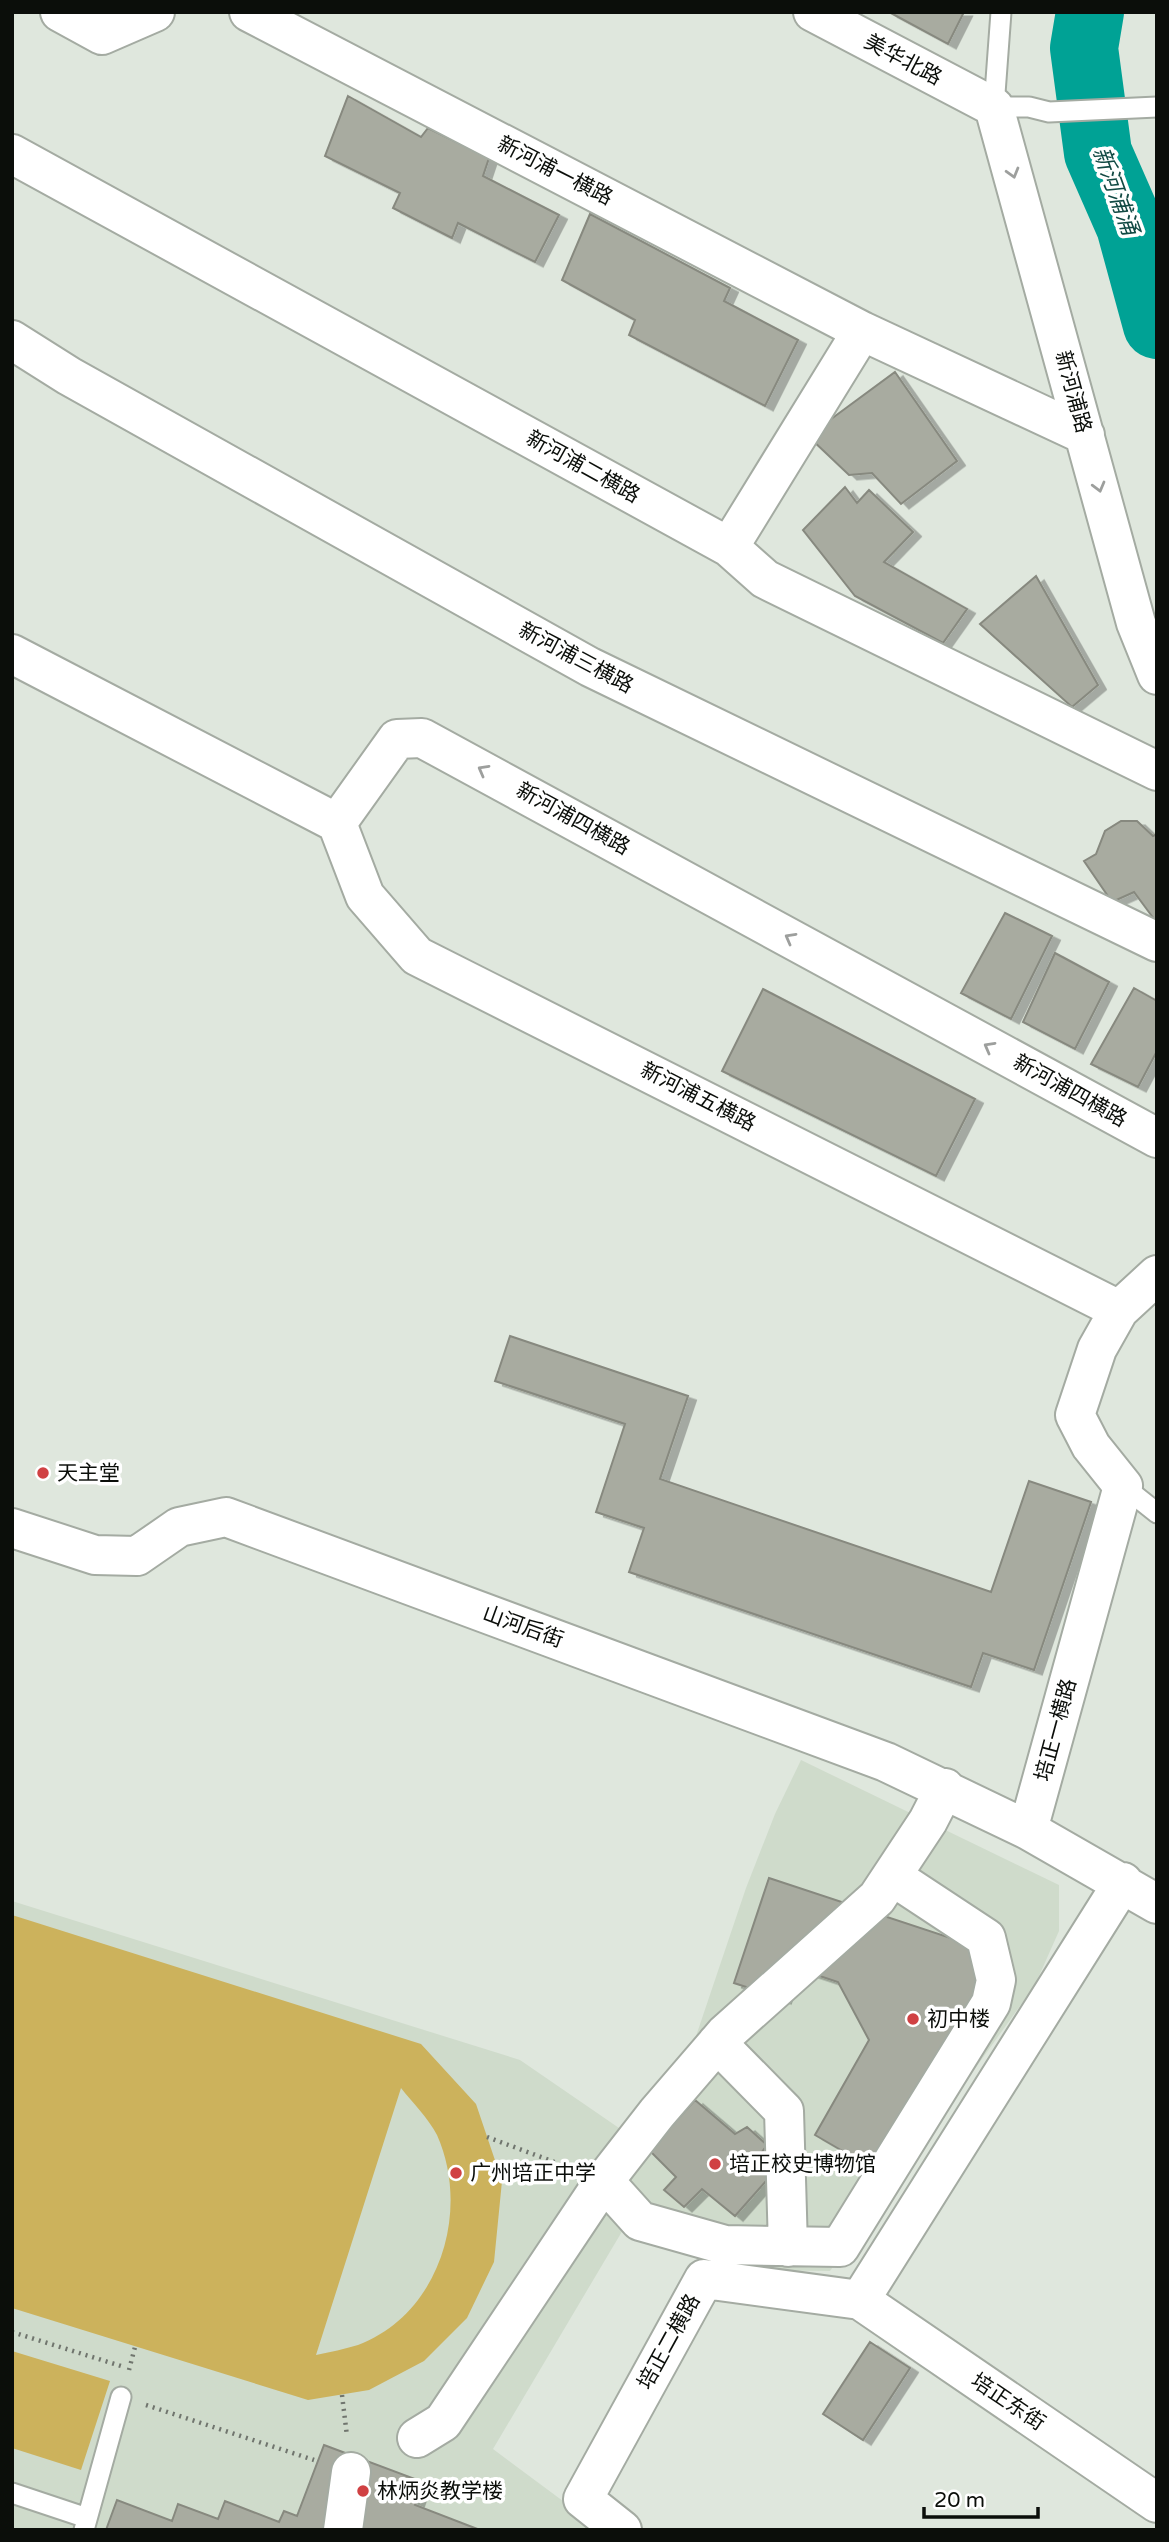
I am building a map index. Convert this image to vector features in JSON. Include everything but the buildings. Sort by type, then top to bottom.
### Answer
[{"type":"street","points":[[60,12],[102,35],[155,12]]},
{"type":"street","name":"新河浦一横路","points":[[249,12],[862,331],[1085,435]]},
{"type":"street","name":"美华北路","points":[[813,12],[994,107]]},
{"type":"street","name":"新河浦路","points":[[994,107],[1136,622],[1157,675]]},
{"type":"street","name":"新河浦二横路","points":[[15,162],[729,547],[765,579],[1157,771]]},
{"type":"street","points":[[729,547],[862,331]]},
{"type":"street","name":"新河浦三横路","points":[[12,340],[69,376],[590,667],[1157,942]]},
{"type":"street","points":[[12,654],[337,823]]},
{"type":"street","name":"新河浦四横路","points":[[337,823],[397,739],[422,738],[1157,1139]]},
{"type":"street","name":"新河浦五横路","points":[[337,823],[365,895],[417,956],[1119,1310]]},
{"type":"street","points":[[1123,1486],[1091,1446],[1075,1415],[1097,1349],[1119,1310],[1157,1275]]},
{"type":"street","name":"培正一横路","points":[[1028,1830],[1123,1486]]},
{"type":"street","name":"山河后街","points":[[12,1528],[94,1555],[138,1556],[179,1527],[226,1517],[863,1753],[945,1788],[1028,1830]]},
{"type":"street","points":[[417,2438],[443,2421],[604,2181],[717,2043],[877,1898],[928,1821],[945,1788]]},
{"type":"street","points":[[1028,1830],[1123,1882],[1157,1904]]},
{"type":"street","points":[[604,2181],[640,2221],[725,2245],[840,2247],[991,2003],[996,1980],[986,1938],[892,1876]]},
{"type":"street","points":[[860,2300],[1123,1882]]},
{"type":"street","points":[[717,2043],[784,2111],[788,2247]]},
{"type":"street","name":"培正二横路","points":[[622,2530],[583,2499],[704,2279],[860,2300]]},
{"type":"street","name":"培正东街","points":[[860,2300],[1157,2503]]},
{"type":"street","points":[[343,2530],[351,2472]]},
{"type":"lane","points":[[1001,12],[994,107],[1029,107],[1049,112],[1157,107]]},
{"type":"lane","points":[[1123,1486],[1157,1513]]},
{"type":"lane","points":[[12,2493],[85,2524],[121,2397]]},
{"type":"path","points":[[487,2137],[604,2181]]},
{"type":"path","points":[[12,2332],[129,2369]]},
{"type":"path","points":[[121,2397],[351,2472]]},
{"type":"shaded area","name":"广州培正中学","points":[[801,1760],[1059,1885],[1059,1931],[1035,1985],[830,2271],[724,2270],[630,2218],[493,2449],[602,2530],[12,2530],[12,1901],[520,2060],[619,2128],[692,2048],[746,1888],[775,1814]]},
{"type":"shaded area","points":[[12,1915],[421,2044],[476,2104],[502,2181],[494,2262],[467,2318],[424,2361],[369,2390],[308,2400],[12,2308]],"holes":[[[401,2088],[434,2129],[447,2165],[451,2196],[449,2227],[441,2257],[428,2285],[410,2310],[386,2330],[358,2345],[316,2355]]]},
{"type":"shaded area","points":[[12,2351],[110,2381],[81,2470],[12,2448]]},
{"type":"waterway","name":"新河浦涌","points":[[1090,12],[1084,48],[1098,153],[1130,226],[1157,325]]},
{"type":"place","name":"天主堂","points":[[43,1473]]},
{"type":"place","name":"初中楼","points":[[913,2019]]},
{"type":"place","name":"培正校史博物馆","points":[[715,2164]]},
{"type":"place","name":"广州培正中学","points":[[456,2173]]},
{"type":"place","name":"林炳炎教学楼","points":[[363,2491]]}]
